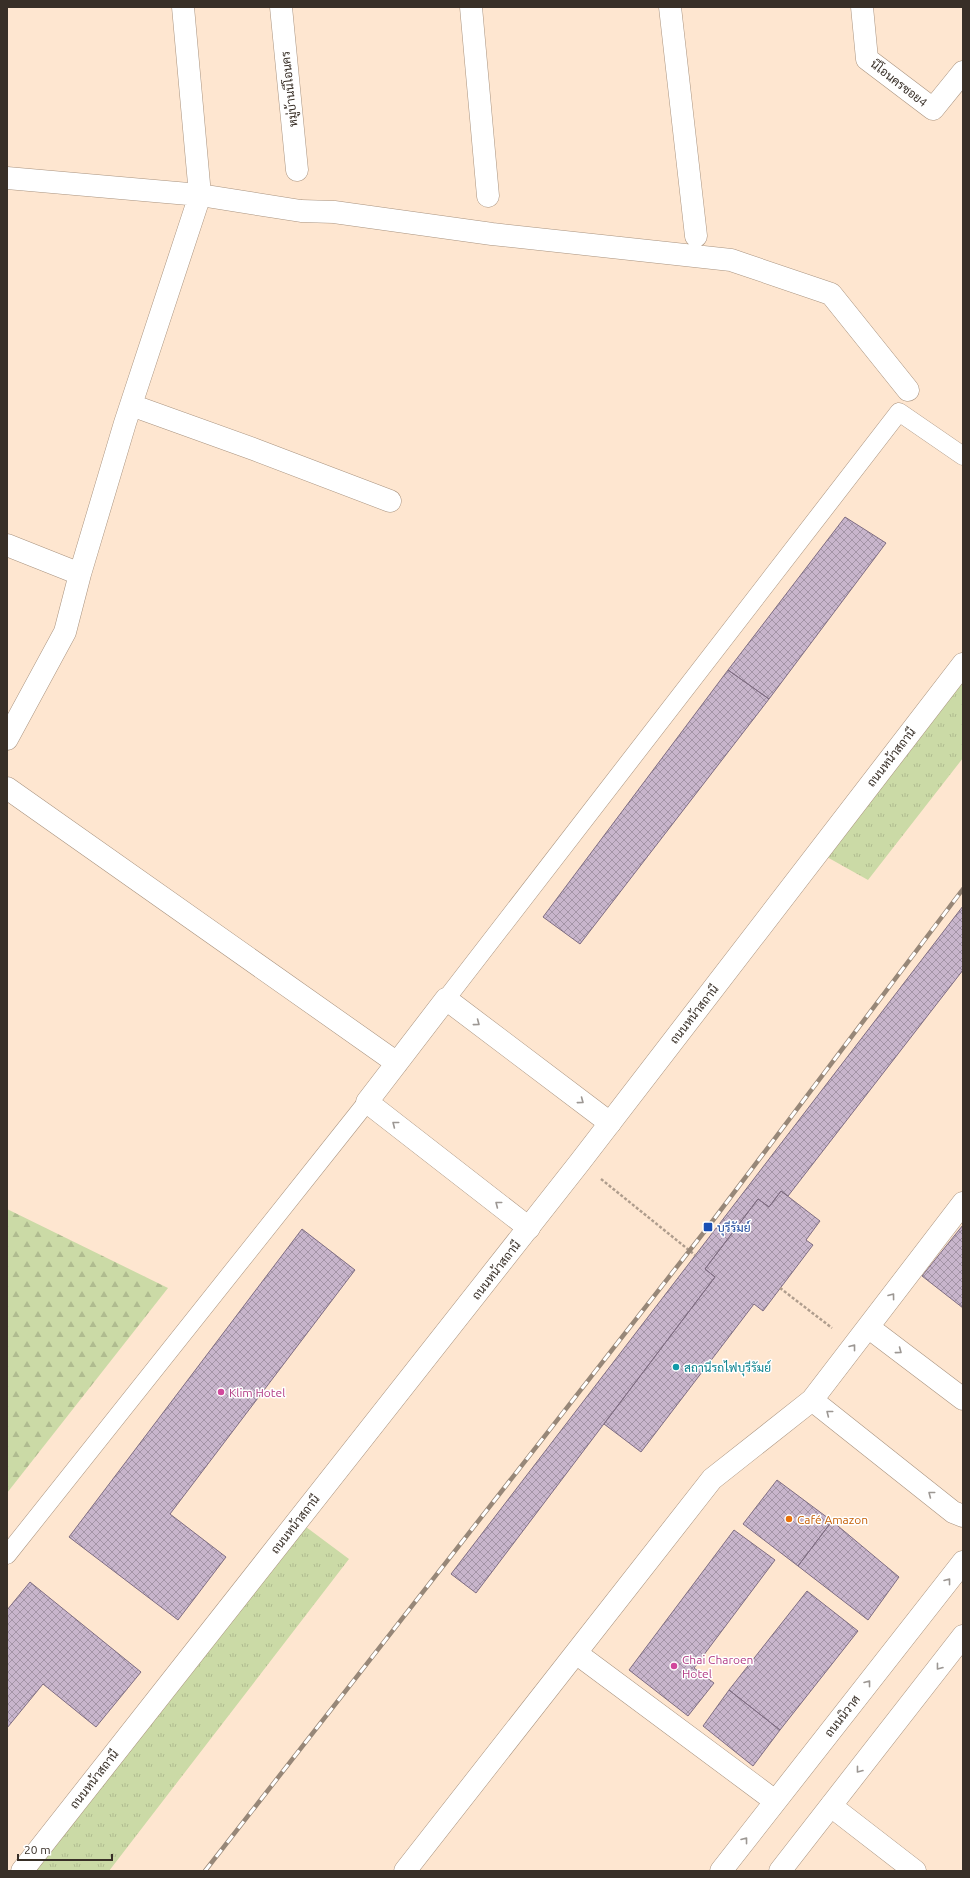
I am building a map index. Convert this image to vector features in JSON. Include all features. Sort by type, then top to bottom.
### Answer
[{"type":"street","points":[[7,739],[65,632],[80,574],[131,405],[200,195],[182,7]]},
{"type":"street","name":"หมู่บ้านนีโอนคร","points":[[281,7],[296,170]]},
{"type":"street","points":[[471,7],[488,196]]},
{"type":"street","points":[[670,7],[696,236]]},
{"type":"street","name":"นีโอนครซอย4","points":[[862,7],[867,59],[933,110],[963,72]]},
{"type":"street","points":[[7,178],[200,195],[301,211],[334,212],[492,234],[731,260],[831,294],[908,390]]},
{"type":"street","points":[[131,405],[256,450],[390,501]]},
{"type":"street","points":[[7,545],[80,574]]},
{"type":"street","name":"ถนนหน้าสถานี","points":[[22,1871],[529,1228],[963,664]]},
{"type":"street","points":[[7,788],[397,1063]]},
{"type":"street","points":[[529,1228],[367,1102],[446,999],[610,1123]]},
{"type":"street","points":[[410,1869],[712,1479],[812,1400],[963,1203]]},
{"type":"street","points":[[868,1327],[963,1399]]},
{"type":"street","points":[[812,1400],[953,1512],[963,1516]]},
{"type":"street","name":"ถนนนิวาศ","points":[[721,1871],[963,1562]]},
{"type":"street","points":[[780,1871],[963,1636]]},
{"type":"street","points":[[576,1653],[775,1801]]},
{"type":"street","points":[[831,1806],[916,1871]]},
{"type":"lane","points":[[446,999],[899,412],[908,390]]},
{"type":"lane","points":[[899,412],[963,456]]},
{"type":"lane","points":[[7,1555],[367,1102]]},
{"type":"path","points":[[580,1162],[695,1255]]},
{"type":"path","points":[[780,1288],[855,1345]]},
{"type":"green space","points":[[963,664],[963,758],[868,880],[818,852]]},
{"type":"green space","points":[[7,1209],[168,1288],[7,1493]]},
{"type":"green space","points":[[298,1521],[349,1559],[109,1871],[22,1871]]},
{"type":"building","points":[[845,517],[886,543],[769,699],[728,670]]},
{"type":"building","points":[[728,670],[769,699],[580,944],[543,917]]},
{"type":"building","points":[[963,906],[963,970],[788,1196],[781,1191],[769,1207],[758,1199],[705,1269],[715,1277],[476,1593],[451,1574]]},
{"type":"building","name":"สถานีรถไฟบุรีรัมย์","points":[[781,1191],[820,1221],[806,1240],[813,1245],[763,1311],[754,1304],[641,1452],[604,1424],[715,1277],[705,1269],[758,1199],[769,1207]]},
{"type":"building","points":[[963,1225],[963,1308],[922,1276]]},
{"type":"building","name":"Klim Hotel","points":[[302,1229],[355,1270],[170,1514],[226,1557],[178,1620],[69,1537]]},
{"type":"building","points":[[777,1480],[832,1521],[798,1566],[743,1524]]},
{"type":"building","points":[[832,1521],[899,1577],[868,1620],[798,1566]]},
{"type":"building","points":[[734,1530],[775,1560],[694,1668],[714,1683],[688,1716],[629,1670]]},
{"type":"building","points":[[30,1582],[141,1672],[96,1727],[43,1684],[7,1728],[7,1610]]},
{"type":"building","points":[[807,1591],[858,1631],[780,1730],[729,1690]]},
{"type":"building","points":[[729,1690],[780,1730],[753,1766],[703,1726]]},
{"type":"railway","points":[[205,1871],[708,1227],[963,889]]},
{"type":"place","name":"บุรีรัมย์","points":[[708,1227]]},
{"type":"place","name":"สถานีรถไฟบุรีรัมย์","points":[[676,1367]]},
{"type":"place","name":"Klim Hotel","points":[[221,1392]]},
{"type":"place","name":"Café Amazon","points":[[789,1519]]},
{"type":"place","name":"Chai Charoen Hotel","points":[[674,1666]]}]
